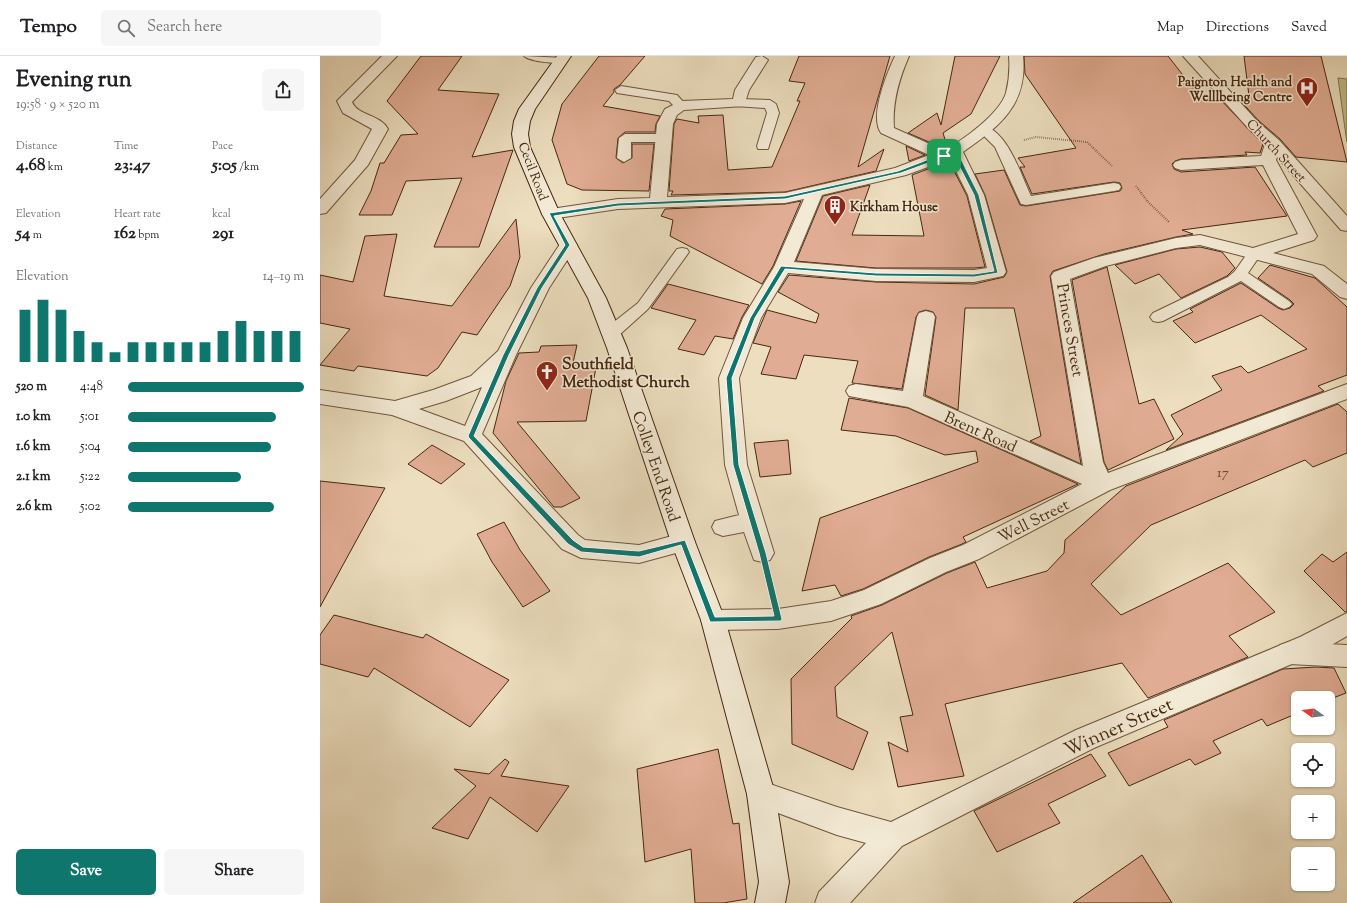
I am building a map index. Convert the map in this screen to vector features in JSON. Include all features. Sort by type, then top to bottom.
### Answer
[{"type":"street","points":[[320,209],[362,162],[380,129],[378,125],[348,110],[344,101],[390,56]]},
{"type":"street","points":[[783,267],[876,275],[974,276],[996,272],[976,195],[949,154],[886,130],[884,113],[892,78],[902,56]]},
{"type":"street","points":[[551,214],[658,201],[785,198],[900,172],[949,154],[984,130],[1000,114],[1013,94],[1017,67],[1016,56]]},
{"type":"street","name":"Church Street","points":[[1190,56],[1253,125],[1273,143],[1347,226]]},
{"type":"street","name":"Cecil Road","points":[[562,58],[527,109],[522,122],[520,134],[527,159],[551,214],[568,245]]},
{"type":"street","points":[[658,201],[665,124],[670,112],[681,106],[739,103],[742,90],[761,60]]},
{"type":"street","points":[[1254,254],[1308,236],[1268,160],[1273,143]]},
{"type":"street","points":[[1181,166],[1268,160]]},
{"type":"street","points":[[762,553],[736,465],[729,378],[752,318],[783,267],[816,190]]},
{"type":"street","name":"Princes Street","points":[[1102,484],[1092,462],[1081,390],[1060,276],[1100,262],[1176,243],[1200,240],[1254,254]]},
{"type":"street","points":[[471,436],[506,355],[540,288],[568,245]]},
{"type":"street","name":"Colley End Road","points":[[568,245],[597,298],[611,333],[683,542],[713,620],[761,794],[774,882],[770,903]]},
{"type":"street","points":[[1254,254],[1318,270],[1347,293]]},
{"type":"street","points":[[912,400],[926,317]]},
{"type":"street","points":[[395,408],[439,396],[478,381],[506,355]]},
{"type":"street","name":"Brent Road","points":[[856,391],[912,400],[1102,484]]},
{"type":"street","name":"Well Street","points":[[713,620],[778,619],[831,611],[872,597],[938,565],[970,552],[1102,484],[1347,391]]},
{"type":"street","points":[[320,397],[395,408],[471,436],[570,542],[581,549],[639,554],[683,542]]},
{"type":"street","points":[[723,527],[753,521]]},
{"type":"street","name":"Winner Street","points":[[830,903],[892,836],[1085,739],[1308,645],[1347,623]]},
{"type":"street","points":[[1289,653],[1347,656]]},
{"type":"street","points":[[761,794],[837,821],[892,836]]},
{"type":"lane","points":[[530,56],[562,58]]},
{"type":"lane","points":[[621,90],[673,98],[681,106]]},
{"type":"lane","points":[[739,103],[770,104],[773,113],[762,146]]},
{"type":"lane","points":[[984,130],[1001,145],[1026,201],[1114,187]]},
{"type":"lane","points":[[624,158],[625,138],[664,138]]},
{"type":"lane","points":[[611,333],[643,306],[682,252]]},
{"type":"lane","points":[[1158,317],[1240,274],[1254,254]]},
{"type":"lane","points":[[1240,274],[1284,304]]},
{"type":"path","points":[[762,553],[778,619]]},
{"type":"green space","points":[[1338,78],[1347,79],[1347,142],[1346,136]]},
{"type":"building","points":[[421,56],[462,56],[438,90],[499,94],[472,157],[513,150],[479,247],[434,247],[462,178],[406,181],[392,215],[359,215],[371,191],[380,163],[384,163],[401,135],[418,134],[387,101]]},
{"type":"building","points":[[599,56],[645,56],[620,85],[614,89],[614,92],[603,106],[660,116],[656,124],[655,132],[625,132],[618,138],[616,158],[623,163],[632,158],[632,144],[654,144],[649,191],[582,190],[567,184],[552,140],[562,104]]},
{"type":"building","points":[[799,56],[890,56],[858,167],[884,149],[876,171],[785,192],[671,195],[673,191],[669,191],[674,124],[677,119],[699,123],[698,116],[723,115],[728,170],[772,167],[800,101],[797,101],[805,83],[789,81]]},
{"type":"building","points":[[955,56],[1000,56],[971,114],[943,133],[947,146],[943,148],[908,133],[937,113],[941,125]]},
{"type":"building","points":[[1024,56],[1168,56],[1200,97],[1217,96],[1263,144],[1260,153],[1245,152],[1247,155],[1181,159],[1172,164],[1174,169],[1181,172],[1255,167],[1287,216],[1182,230],[1193,234],[1104,254],[1053,271],[1050,276],[1081,464],[1030,441],[1041,436],[1014,308],[965,308],[958,410],[925,395],[936,317],[933,312],[926,310],[919,312],[916,317],[902,389],[852,383],[858,361],[804,355],[796,379],[761,374],[771,347],[753,343],[767,310],[816,323],[819,314],[778,292],[789,275],[876,282],[974,284],[1004,277],[1007,272],[985,195],[975,174],[1004,170],[1020,205],[1026,206],[1120,191],[1122,188],[1120,183],[1114,182],[1032,194],[1020,167],[1025,167],[1018,158],[1076,148],[1025,74]]},
{"type":"building","name":"Paignton Health and Welllbeing Centre","points":[[1244,56],[1321,56],[1347,162],[1296,157],[1280,139],[1259,121],[1236,96],[1249,96]]},
{"type":"building","points":[[906,146],[925,155],[909,161]]},
{"type":"building","points":[[949,161],[967,196],[985,267],[876,268],[796,261],[823,196],[870,185],[852,235],[924,236],[912,175]]},
{"type":"building","points":[[801,201],[773,266],[762,284],[670,236],[673,220],[661,216],[665,209],[785,204]]},
{"type":"building","points":[[516,219],[520,257],[510,286],[477,335],[462,332],[438,368],[427,376],[358,366],[354,371],[320,365],[350,329],[320,323],[320,275],[353,282],[365,236],[397,234],[384,296],[452,306]]},
{"type":"building","points":[[1200,247],[1222,252],[1235,268],[1227,276],[1181,298],[1159,274],[1135,284],[1115,265],[1176,249]]},
{"type":"building","points":[[1270,265],[1315,278],[1347,307],[1347,375],[1318,386],[1324,391],[1166,450],[1183,434],[1171,415],[1222,390],[1212,376],[1241,366],[1248,373],[1307,349],[1261,315],[1195,343],[1173,321],[1193,312],[1190,309],[1241,283],[1278,308],[1283,310],[1290,308],[1294,304],[1290,300],[1258,278]]},
{"type":"building","points":[[1107,267],[1139,404],[1154,399],[1174,439],[1108,470],[1104,462],[1072,280]]},
{"type":"building","points":[[668,284],[749,305],[742,317],[733,339],[715,336],[704,355],[678,349],[696,320],[651,308]]},
{"type":"building","name":"Southfield Methodist Church","points":[[577,345],[573,363],[597,362],[586,421],[517,422],[580,498],[562,507],[554,507],[493,433],[506,381],[519,353],[539,352],[541,346]]},
{"type":"building","points":[[849,398],[908,408],[1078,484],[963,537],[966,542],[962,544],[929,557],[863,589],[841,596],[835,585],[802,591],[820,518],[978,462],[976,451],[945,455],[896,436],[841,430]]},
{"type":"building","points":[[1338,404],[1347,412],[1347,453],[1313,467],[1305,460],[1151,525],[1091,584],[1121,615],[1228,563],[1275,612],[1229,636],[1248,657],[1148,698],[1122,663],[945,704],[964,776],[898,787],[888,742],[908,752],[900,717],[913,715],[892,632],[835,687],[837,717],[868,732],[853,770],[792,744],[791,679],[852,618],[851,616],[882,605],[947,573],[975,562],[987,588],[1047,571],[1064,553],[1065,540],[1126,486]]},
{"type":"building","points":[[788,440],[791,474],[760,477],[754,443]]},
{"type":"building","points":[[432,445],[465,464],[441,484],[408,464]]},
{"type":"building","points":[[320,481],[385,488],[320,607]]},
{"type":"building","points":[[504,522],[520,550],[550,591],[523,607],[492,562],[477,534]]},
{"type":"building","points":[[1347,552],[1347,612],[1345,612],[1304,571],[1322,554],[1333,562]]},
{"type":"building","points":[[334,615],[423,638],[426,634],[509,680],[470,727],[374,668],[368,677],[320,664],[320,635]]},
{"type":"building","points":[[1316,667],[1334,668],[1346,693],[1335,697],[1335,691],[1291,691],[1291,716],[1267,726],[1262,719],[1213,741],[1221,753],[1195,765],[1190,759],[1129,786],[1108,753],[1168,727],[1164,720],[1283,669]]},
{"type":"building","points":[[718,749],[733,824],[739,823],[747,899],[723,903],[695,903],[691,849],[645,862],[637,769]]},
{"type":"building","points":[[1091,754],[1106,776],[1048,804],[1060,823],[997,852],[974,811]]},
{"type":"building","points":[[505,759],[509,762],[501,776],[569,786],[537,832],[490,797],[468,839],[432,828],[476,786],[454,769],[489,774]]},
{"type":"building","points":[[1142,855],[1172,903],[1073,903]]},
{"type":"place","name":"Paignton Health and Welllbeing Centre","points":[[1307,108]]},
{"type":"place","name":"Kirkham House","points":[[835,226]]},
{"type":"place","name":"Southfield Methodist Church","points":[[547,392]]},
{"type":"route","points":[[954,151],[976,195],[987,231],[996,272],[974,276],[876,275],[783,267],[752,318],[729,378],[736,465],[762,553],[778,619],[713,620],[683,542],[639,554],[581,549],[570,542],[471,436],[506,355],[540,288],[568,245],[551,214],[618,204],[658,201],[785,198],[900,172],[944,156],[954,151]]}]
